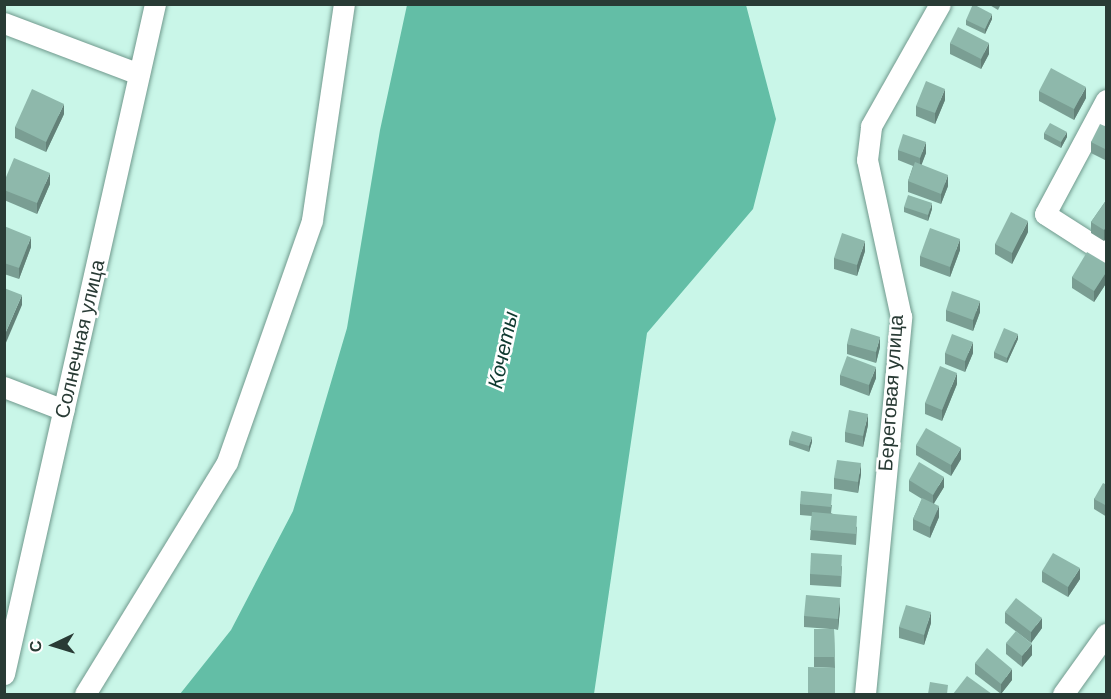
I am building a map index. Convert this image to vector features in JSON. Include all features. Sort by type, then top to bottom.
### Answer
[{"type":"street","points":[[85,694],[226,462],[312,220],[344,4]]},
{"type":"street","name":"Береговая улица","points":[[865,694],[901,317],[867,160],[871,126],[940,4]]},
{"type":"street","name":"Солнечная улица","points":[[4,674],[139,74],[159,8]]},
{"type":"street","points":[[4,23],[139,74]]},
{"type":"street","points":[[1107,100],[1045,214],[1107,253]]},
{"type":"street","points":[[4,387],[64,410]]},
{"type":"street","points":[[1063,694],[1107,634]]},
{"type":"water","name":"Кочеты","points":[[407,5],[746,5],[776,119],[753,209],[647,333],[594,694],[180,694],[231,630],[293,511],[347,328],[380,130]]},
{"type":"building","points":[[973,4],[992,14],[985,29],[966,20]]},
{"type":"building","points":[[958,27],[989,43],[981,59],[950,43]]},
{"type":"building","points":[[1051,68],[1086,87],[1074,109],[1039,91]]},
{"type":"building","points":[[926,81],[945,89],[935,113],[916,106]]},
{"type":"building","points":[[32,89],[64,104],[46,142],[15,127]]},
{"type":"building","points":[[1050,123],[1067,132],[1061,142],[1044,133]]},
{"type":"building","points":[[1100,124],[1107,127],[1107,150],[1091,142]]},
{"type":"building","points":[[903,134],[926,142],[920,158],[898,150]]},
{"type":"building","points":[[14,158],[50,173],[37,203],[4,190],[4,182]]},
{"type":"building","points":[[915,162],[948,175],[941,194],[908,181]]},
{"type":"building","points":[[908,195],[932,203],[928,215],[904,207]]},
{"type":"building","points":[[1107,199],[1107,226],[1104,230],[1091,222]]},
{"type":"building","points":[[1011,212],[1028,221],[1012,253],[995,244]]},
{"type":"building","points":[[4,226],[31,237],[19,268],[4,263]]},
{"type":"building","points":[[930,228],[960,239],[950,267],[920,256]]},
{"type":"building","points":[[842,233],[865,241],[857,265],[834,258]]},
{"type":"building","points":[[1087,252],[1107,264],[1107,271],[1094,291],[1072,277]]},
{"type":"building","points":[[4,288],[22,295],[5,334],[4,333]]},
{"type":"building","points":[[952,291],[980,301],[973,320],[946,310]]},
{"type":"building","points":[[851,328],[880,337],[876,352],[847,344]]},
{"type":"building","points":[[1004,328],[1018,334],[1007,358],[994,352]]},
{"type":"building","points":[[952,334],[973,342],[965,361],[945,353]]},
{"type":"building","points":[[847,356],[876,367],[869,385],[840,375]]},
{"type":"building","points":[[940,366],[957,373],[942,410],[925,403]]},
{"type":"building","points":[[849,410],[868,414],[863,436],[845,432]]},
{"type":"building","points":[[926,428],[961,448],[951,465],[916,445]]},
{"type":"building","points":[[792,431],[812,437],[809,446],[789,440]]},
{"type":"building","points":[[837,460],[861,463],[858,482],[834,478]]},
{"type":"building","points":[[919,462],[944,477],[933,495],[909,480]]},
{"type":"building","points":[[1103,483],[1107,485],[1107,506],[1094,499]]},
{"type":"building","points":[[801,491],[832,494],[831,507],[800,504]]},
{"type":"building","points":[[922,498],[939,506],[930,527],[913,519]]},
{"type":"building","points":[[812,512],[857,516],[856,534],[810,530]]},
{"type":"building","points":[[811,553],[842,555],[841,576],[810,574]]},
{"type":"building","points":[[1053,553],[1080,568],[1068,587],[1042,571]]},
{"type":"building","points":[[806,595],[840,598],[838,619],[804,616]]},
{"type":"building","points":[[1016,598],[1042,618],[1031,632],[1005,612]]},
{"type":"building","points":[[906,605],[931,612],[924,635],[899,627]]},
{"type":"building","points":[[814,629],[834,629],[835,657],[814,657]]},
{"type":"building","points":[[1016,631],[1032,644],[1022,656],[1006,643]]},
{"type":"building","points":[[987,648],[1012,669],[1001,684],[975,663]]},
{"type":"building","points":[[808,667],[835,668],[835,694],[808,694]]},
{"type":"building","points":[[967,676],[992,694],[953,694]]},
{"type":"building","points":[[930,682],[948,685],[947,694],[928,694]]}]
